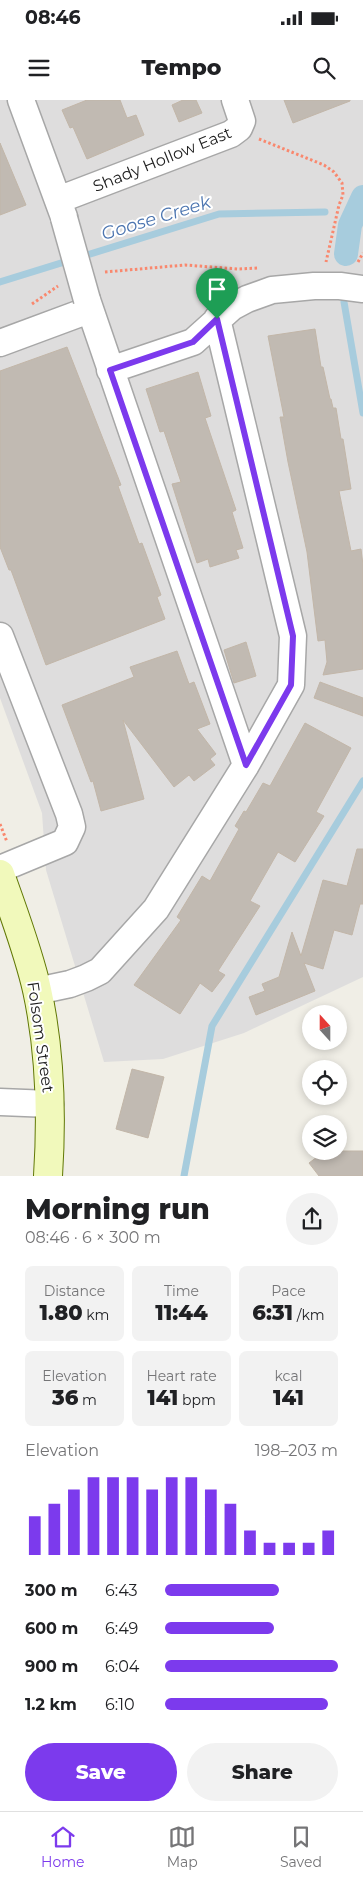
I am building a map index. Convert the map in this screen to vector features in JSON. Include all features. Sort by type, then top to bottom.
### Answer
[{"type":"main road","name":"Folsom Street","points":[[0,874],[28,954],[42,1022],[50,1104],[51,1136],[48,1176]]},
{"type":"street","points":[[21,100],[61,209],[88,305],[246,765]]},
{"type":"street","name":"Shady Hollow East","points":[[61,209],[222,138],[239,128],[242,121],[235,100]]},
{"type":"street","points":[[110,370],[193,342],[232,307],[272,290],[314,286],[340,286],[363,289]]},
{"type":"street","points":[[0,343],[88,305]]},
{"type":"street","points":[[37,991],[70,984],[100,971],[156,909],[246,765],[291,685],[293,636],[217,319]]},
{"type":"street","points":[[0,636],[69,814],[72,827],[65,842],[0,869]]},
{"type":"street","points":[[0,1102],[50,1104]]},
{"type":"path","points":[[239,128],[283,150],[324,165],[334,172],[342,183],[344,194],[339,205],[326,262]]},
{"type":"path","points":[[358,262],[363,253]]},
{"type":"path","points":[[318,262],[335,262]]},
{"type":"path","points":[[350,262],[363,262]]},
{"type":"path","points":[[105,272],[185,265],[238,269],[265,268]]},
{"type":"shaded area","points":[[0,100],[363,100],[363,977],[244,1033],[163,1059],[104,1062],[46,870],[42,813],[0,698]]},
{"type":"building","points":[[87,100],[120,100],[127,118],[136,115],[144,135],[87,159],[73,127],[70,128],[62,110]]},
{"type":"building","points":[[183,100],[196,100],[202,113],[179,122],[172,105]]},
{"type":"building","points":[[284,100],[350,100],[350,101],[293,123]]},
{"type":"building","points":[[0,143],[26,205],[0,215]]},
{"type":"building","points":[[315,329],[321,367],[323,367],[333,408],[336,408],[341,439],[343,439],[351,489],[339,491],[351,551],[361,549],[363,565],[363,669],[323,675],[327,662],[325,640],[318,641],[307,552],[288,462],[280,417],[284,417],[268,336]]},
{"type":"building","points":[[67,347],[121,485],[118,486],[139,544],[142,543],[161,595],[157,597],[165,619],[46,665],[11,570],[9,570],[0,547],[0,371]]},
{"type":"building","points":[[198,372],[211,416],[205,418],[236,510],[232,512],[243,548],[236,550],[239,558],[210,567],[208,559],[197,563],[172,484],[181,482],[164,431],[160,432],[146,389]]},
{"type":"building","points":[[246,642],[256,676],[234,683],[224,650]]},
{"type":"building","points":[[177,651],[189,684],[194,682],[210,724],[197,729],[216,754],[210,759],[215,765],[194,781],[189,775],[174,787],[123,720],[144,799],[101,811],[93,781],[91,782],[62,705],[134,677],[130,667]]},
{"type":"building","points":[[320,682],[363,698],[363,716],[314,698]]},
{"type":"building","points":[[305,723],[351,748],[316,812],[324,816],[295,862],[278,852],[250,901],[260,906],[218,971],[225,975],[212,992],[200,983],[180,1014],[134,985],[181,920],[177,917],[202,876],[210,881],[239,829],[235,826],[244,811],[246,812],[263,783],[270,786]]},
{"type":"building","points":[[357,849],[363,849],[363,904],[360,904],[352,935],[334,930],[323,969],[304,963],[315,991],[256,1015],[249,997],[265,991],[262,984],[279,977],[292,932],[301,956],[323,880],[347,886]]},
{"type":"building","points":[[132,1069],[164,1077],[148,1138],[116,1129]]},
{"type":"building","points":[[347,1151],[363,1151],[363,1176],[319,1176],[309,1163],[313,1160],[347,1160]]},
{"type":"waterway","points":[[346,254],[350,225],[363,197]]},
{"type":"waterway","name":"Goose Creek","points":[[0,282],[219,214],[325,212]]},
{"type":"waterway","points":[[344,302],[363,413]]},
{"type":"waterway","points":[[184,1176],[212,1026],[363,781]]},
{"type":"route","points":[[217,319],[293,636],[291,685],[246,765],[110,370],[193,342],[217,319]]}]
